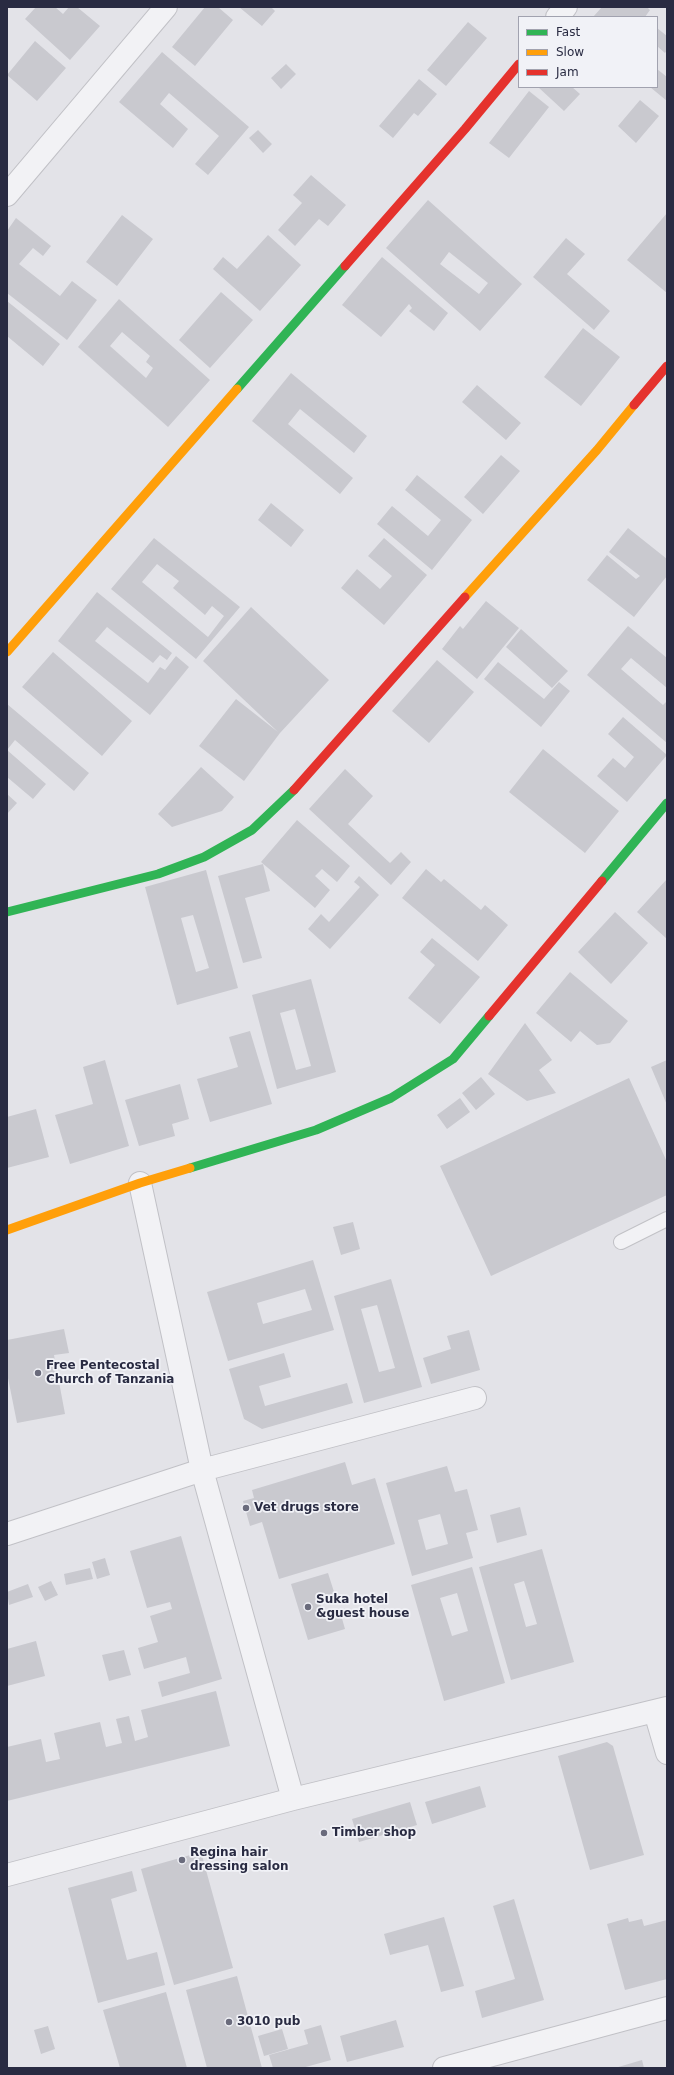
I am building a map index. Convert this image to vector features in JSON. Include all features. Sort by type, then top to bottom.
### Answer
[{"type":"street","points":[[7,195],[166,7]]},
{"type":"street","points":[[559,16],[566,7]]},
{"type":"street","points":[[7,652],[460,135],[518,65]]},
{"type":"street","points":[[7,912],[158,874],[204,857],[252,830],[292,792],[597,450],[667,366]]},
{"type":"street","points":[[7,1230],[140,1183],[316,1130],[391,1098],[453,1059],[667,803]]},
{"type":"street","points":[[140,1183],[202,1470],[293,1798]]},
{"type":"street","points":[[7,1534],[202,1470],[475,1398]]},
{"type":"street","points":[[7,1875],[293,1798],[661,1710],[667,1753]]},
{"type":"street","points":[[444,2068],[667,2008]]},
{"type":"lane","points":[[621,1242],[667,1219]]},
{"type":"building","points":[[36,7],[55,7],[63,14],[69,7],[77,7],[100,26],[70,60],[25,19]]},
{"type":"building","points":[[205,7],[218,7],[233,20],[195,66],[172,47]]},
{"type":"building","points":[[239,7],[271,7],[275,11],[262,26]]},
{"type":"building","points":[[602,7],[647,7],[650,10],[646,16],[594,16]]},
{"type":"building","points":[[468,22],[487,38],[446,86],[427,70]]},
{"type":"building","points":[[658,29],[667,36],[667,50],[665,53],[658,47]]},
{"type":"building","points":[[35,41],[66,68],[37,101],[7,75]]},
{"type":"building","points":[[162,52],[249,127],[208,175],[195,164],[219,136],[169,93],[160,104],[188,129],[173,148],[119,102]]},
{"type":"building","points":[[286,64],[296,74],[281,89],[271,78]]},
{"type":"building","points":[[658,70],[667,77],[667,101],[651,88],[658,88]]},
{"type":"building","points":[[419,79],[437,94],[418,116],[414,113],[393,138],[379,126]]},
{"type":"building","points":[[539,88],[573,88],[580,94],[564,111]]},
{"type":"building","points":[[529,91],[549,107],[509,158],[489,143]]},
{"type":"building","points":[[640,100],[659,116],[636,143],[618,126]]},
{"type":"building","points":[[258,130],[272,144],[263,153],[249,138]]},
{"type":"building","points":[[311,175],[346,205],[328,226],[319,219],[295,246],[278,230],[302,203],[293,195]]},
{"type":"building","points":[[428,200],[522,284],[480,331],[386,248]],"holes":[[[449,252],[488,283],[479,294],[440,264]]]},
{"type":"building","points":[[667,213],[667,293],[627,260]]},
{"type":"building","points":[[122,215],[153,239],[117,286],[86,262]]},
{"type":"building","points":[[16,218],[51,246],[43,256],[33,248],[19,264],[60,296],[72,281],[97,300],[67,340],[7,293],[7,231]]},
{"type":"building","points":[[268,235],[301,265],[260,311],[213,269],[223,257],[237,269]]},
{"type":"building","points":[[566,238],[585,254],[567,274],[610,311],[594,330],[533,277]]},
{"type":"building","points":[[382,257],[448,313],[434,331],[409,311],[412,308],[409,304],[381,337],[342,305]]},
{"type":"building","points":[[221,292],[253,320],[210,368],[179,340]]},
{"type":"building","points":[[119,299],[210,380],[168,427],[78,347]],"holes":[[[122,332],[150,356],[146,362],[153,368],[146,378],[110,346]]]},
{"type":"building","points":[[7,301],[60,344],[43,366],[7,336]]},
{"type":"building","points":[[583,328],[620,357],[581,406],[544,377]]},
{"type":"building","points":[[291,373],[367,436],[354,453],[300,409],[288,424],[353,478],[340,494],[252,421]]},
{"type":"building","points":[[477,385],[521,423],[506,440],[462,402]]},
{"type":"building","points":[[501,455],[520,471],[483,514],[464,497]]},
{"type":"building","points":[[417,475],[472,520],[432,570],[377,524],[392,506],[428,536],[441,520],[405,490]]},
{"type":"building","points":[[271,503],[304,530],[291,547],[258,520]]},
{"type":"building","points":[[628,528],[667,559],[667,576],[634,617],[587,580],[607,555],[636,579],[640,576],[609,552]]},
{"type":"building","points":[[154,538],[240,607],[196,659],[111,589]],"holes":[[[157,564],[179,581],[173,588],[205,615],[212,606],[224,616],[208,637],[142,582]]]},
{"type":"building","points":[[384,538],[427,575],[384,625],[341,588],[357,569],[380,589],[392,576],[368,556]]},
{"type":"building","points":[[97,592],[172,653],[167,660],[160,655],[153,663],[107,627],[95,641],[148,683],[160,667],[165,670],[176,656],[189,667],[150,715],[58,641]]},
{"type":"building","points":[[486,601],[519,628],[477,679],[442,649],[460,626],[463,629]]},
{"type":"building","points":[[251,607],[329,680],[280,733],[244,781],[199,746],[236,699],[278,732],[203,661]]},
{"type":"building","points":[[628,626],[667,658],[667,688],[631,658],[621,669],[663,705],[667,701],[667,743],[587,675]]},
{"type":"building","points":[[521,629],[568,671],[552,688],[506,647]]},
{"type":"building","points":[[53,652],[132,721],[102,756],[22,687]]},
{"type":"building","points":[[437,660],[474,692],[429,743],[392,711]]},
{"type":"building","points":[[498,662],[544,699],[559,682],[570,691],[541,727],[484,679]]},
{"type":"building","points":[[7,704],[89,773],[74,791],[15,740],[7,750]]},
{"type":"building","points":[[623,717],[667,755],[627,802],[597,776],[613,758],[625,768],[634,757],[608,734]]},
{"type":"building","points":[[543,749],[619,811],[585,853],[509,792]]},
{"type":"building","points":[[7,750],[46,784],[33,799],[7,777]]},
{"type":"building","points":[[201,767],[234,797],[222,811],[172,827],[158,814]]},
{"type":"building","points":[[345,769],[373,796],[348,824],[390,863],[401,852],[411,862],[391,885],[309,809]]},
{"type":"building","points":[[7,794],[17,803],[7,814]]},
{"type":"building","points":[[297,820],[350,866],[337,882],[322,869],[315,876],[330,890],[315,908],[261,862]]},
{"type":"building","points":[[263,864],[270,891],[245,898],[262,958],[243,963],[218,876]]},
{"type":"building","points":[[426,869],[441,882],[444,879],[481,910],[485,905],[508,925],[478,961],[402,898]]},
{"type":"building","points":[[206,870],[238,988],[177,1005],[145,887]],"holes":[[[193,915],[209,968],[196,972],[181,918]]]},
{"type":"building","points":[[359,876],[379,895],[330,949],[308,929],[321,914],[329,922],[360,887],[354,882]]},
{"type":"building","points":[[667,879],[667,939],[637,912]]},
{"type":"building","points":[[615,912],[648,943],[611,984],[578,952]]},
{"type":"building","points":[[432,938],[480,977],[440,1024],[408,998],[435,965],[420,952]]},
{"type":"building","points":[[570,972],[628,1021],[610,1043],[597,1045],[580,1031],[571,1042],[536,1013]]},
{"type":"building","points":[[311,979],[336,1072],[277,1089],[252,995]],"holes":[[[295,1009],[311,1066],[296,1070],[280,1013]]]},
{"type":"building","points":[[525,1023],[552,1060],[539,1070],[556,1093],[527,1101],[488,1074]]},
{"type":"building","points":[[250,1031],[272,1104],[210,1122],[197,1079],[238,1067],[229,1037]]},
{"type":"building","points":[[105,1060],[129,1146],[70,1164],[55,1115],[93,1104],[83,1067]]},
{"type":"building","points":[[667,1060],[667,1105],[651,1067]]},
{"type":"building","points":[[481,1077],[495,1094],[476,1110],[462,1093]]},
{"type":"building","points":[[629,1078],[667,1162],[667,1195],[491,1276],[440,1166]]},
{"type":"building","points":[[180,1084],[189,1119],[172,1124],[175,1136],[139,1146],[125,1100]]},
{"type":"building","points":[[460,1098],[470,1112],[447,1129],[437,1115]]},
{"type":"building","points":[[36,1109],[49,1157],[7,1168],[7,1117]]},
{"type":"building","points":[[353,1222],[360,1249],[341,1255],[333,1227]]},
{"type":"building","points":[[313,1260],[334,1330],[228,1361],[207,1292]],"holes":[[[305,1289],[312,1310],[263,1324],[257,1303]]]},
{"type":"building","points":[[391,1279],[422,1387],[364,1403],[334,1296]],"holes":[[[377,1305],[395,1368],[379,1372],[361,1309]]]},
{"type":"building","points":[[64,1329],[69,1353],[54,1355],[65,1414],[17,1423],[7,1373],[7,1340]]},
{"type":"building","points":[[469,1330],[480,1370],[431,1384],[423,1358],[451,1349],[447,1336]]},
{"type":"building","points":[[284,1353],[291,1377],[259,1386],[265,1406],[347,1383],[353,1403],[262,1429],[244,1419],[229,1369]]},
{"type":"building","points":[[345,1462],[352,1485],[375,1478],[395,1544],[279,1579],[262,1522],[250,1526],[243,1501],[254,1498],[252,1490]]},
{"type":"building","points":[[447,1466],[455,1492],[467,1489],[478,1530],[466,1533],[473,1558],[412,1576],[386,1483]],"holes":[[[440,1514],[448,1544],[426,1550],[418,1520]]]},
{"type":"building","points":[[520,1507],[527,1535],[497,1543],[490,1515]]},
{"type":"building","points":[[181,1536],[222,1679],[162,1697],[158,1682],[190,1673],[186,1657],[144,1669],[138,1648],[158,1642],[150,1616],[172,1609],[170,1602],[147,1608],[130,1551]]},
{"type":"building","points":[[542,1549],[574,1662],[511,1680],[479,1567]],"holes":[[[524,1581],[537,1624],[526,1627],[514,1584]]]},
{"type":"building","points":[[105,1558],[110,1575],[97,1579],[92,1562]]},
{"type":"building","points":[[472,1567],[505,1683],[444,1701],[411,1585]],"holes":[[[457,1593],[468,1631],[452,1636],[440,1598]]]},
{"type":"building","points":[[90,1568],[93,1579],[66,1585],[64,1574]]},
{"type":"building","points":[[328,1573],[335,1595],[319,1600],[323,1613],[339,1608],[345,1629],[308,1640],[291,1584]]},
{"type":"building","points":[[51,1581],[58,1595],[45,1601],[38,1587]]},
{"type":"building","points":[[28,1584],[33,1597],[9,1605],[7,1592]]},
{"type":"building","points":[[36,1641],[45,1676],[7,1686],[7,1649]]},
{"type":"building","points":[[124,1650],[131,1675],[109,1681],[102,1655]]},
{"type":"building","points":[[216,1691],[230,1746],[7,1801],[7,1747],[41,1739],[46,1762],[60,1759],[54,1733],[100,1722],[106,1747],[122,1743],[116,1719],[129,1716],[135,1741],[148,1737],[141,1710]]},
{"type":"building","points":[[607,1742],[613,1746],[644,1855],[590,1870],[558,1756]]},
{"type":"building","points":[[480,1786],[486,1807],[432,1824],[425,1802]]},
{"type":"building","points":[[410,1802],[417,1825],[359,1842],[352,1819]]},
{"type":"building","points":[[201,1852],[233,1968],[174,1985],[141,1869]]},
{"type":"building","points":[[132,1871],[137,1891],[111,1899],[127,1960],[157,1952],[165,1985],[98,2003],[68,1888]]},
{"type":"building","points":[[514,1899],[544,2000],[482,2018],[475,1991],[515,1979],[493,1906]]},
{"type":"building","points":[[444,1917],[464,1986],[441,1992],[428,1945],[390,1955],[384,1934]]},
{"type":"building","points":[[628,1918],[629,1922],[642,1919],[644,1926],[667,1920],[667,1979],[625,1990],[607,1924]]},
{"type":"building","points":[[237,1976],[262,2068],[207,2068],[186,1990]]},
{"type":"building","points":[[166,1992],[187,2068],[120,2068],[103,2010]]},
{"type":"building","points":[[396,2020],[404,2047],[347,2062],[340,2036]]},
{"type":"building","points":[[321,2025],[331,2060],[302,2068],[273,2068],[269,2055],[308,2044],[304,2030]]},
{"type":"building","points":[[48,2026],[55,2049],[41,2054],[34,2030]]},
{"type":"building","points":[[282,2029],[288,2049],[264,2056],[258,2036]]},
{"type":"building","points":[[642,2060],[644,2068],[615,2068]]},
{"type":"traffic: fast","points":[[237,389],[345,266]]},
{"type":"traffic: fast","points":[[7,912],[158,874],[204,857],[252,830],[294,790]]},
{"type":"traffic: fast","points":[[602,881],[667,803]]},
{"type":"traffic: fast","points":[[190,1168],[316,1130],[391,1098],[453,1059],[489,1016]]},
{"type":"traffic: slow","points":[[7,652],[237,389]]},
{"type":"traffic: slow","points":[[465,597],[597,450],[634,405]]},
{"type":"traffic: slow","points":[[7,1230],[140,1183],[190,1168]]},
{"type":"traffic: jam","points":[[345,266],[465,129],[518,65]]},
{"type":"traffic: jam","points":[[634,405],[667,366]]},
{"type":"traffic: jam","points":[[294,790],[465,597]]},
{"type":"traffic: jam","points":[[489,1016],[602,881]]},
{"type":"place","name":"Free Pentecostal Church of Tanzania","points":[[38,1373]]},
{"type":"place","name":"Vet drugs store","points":[[246,1508]]},
{"type":"place","name":"Suka hotel &guest house","points":[[308,1607]]},
{"type":"place","name":"Timber shop","points":[[324,1833]]},
{"type":"place","name":"Regina hair dressing salon","points":[[182,1860]]},
{"type":"place","name":"3010 pub","points":[[229,2022]]}]
